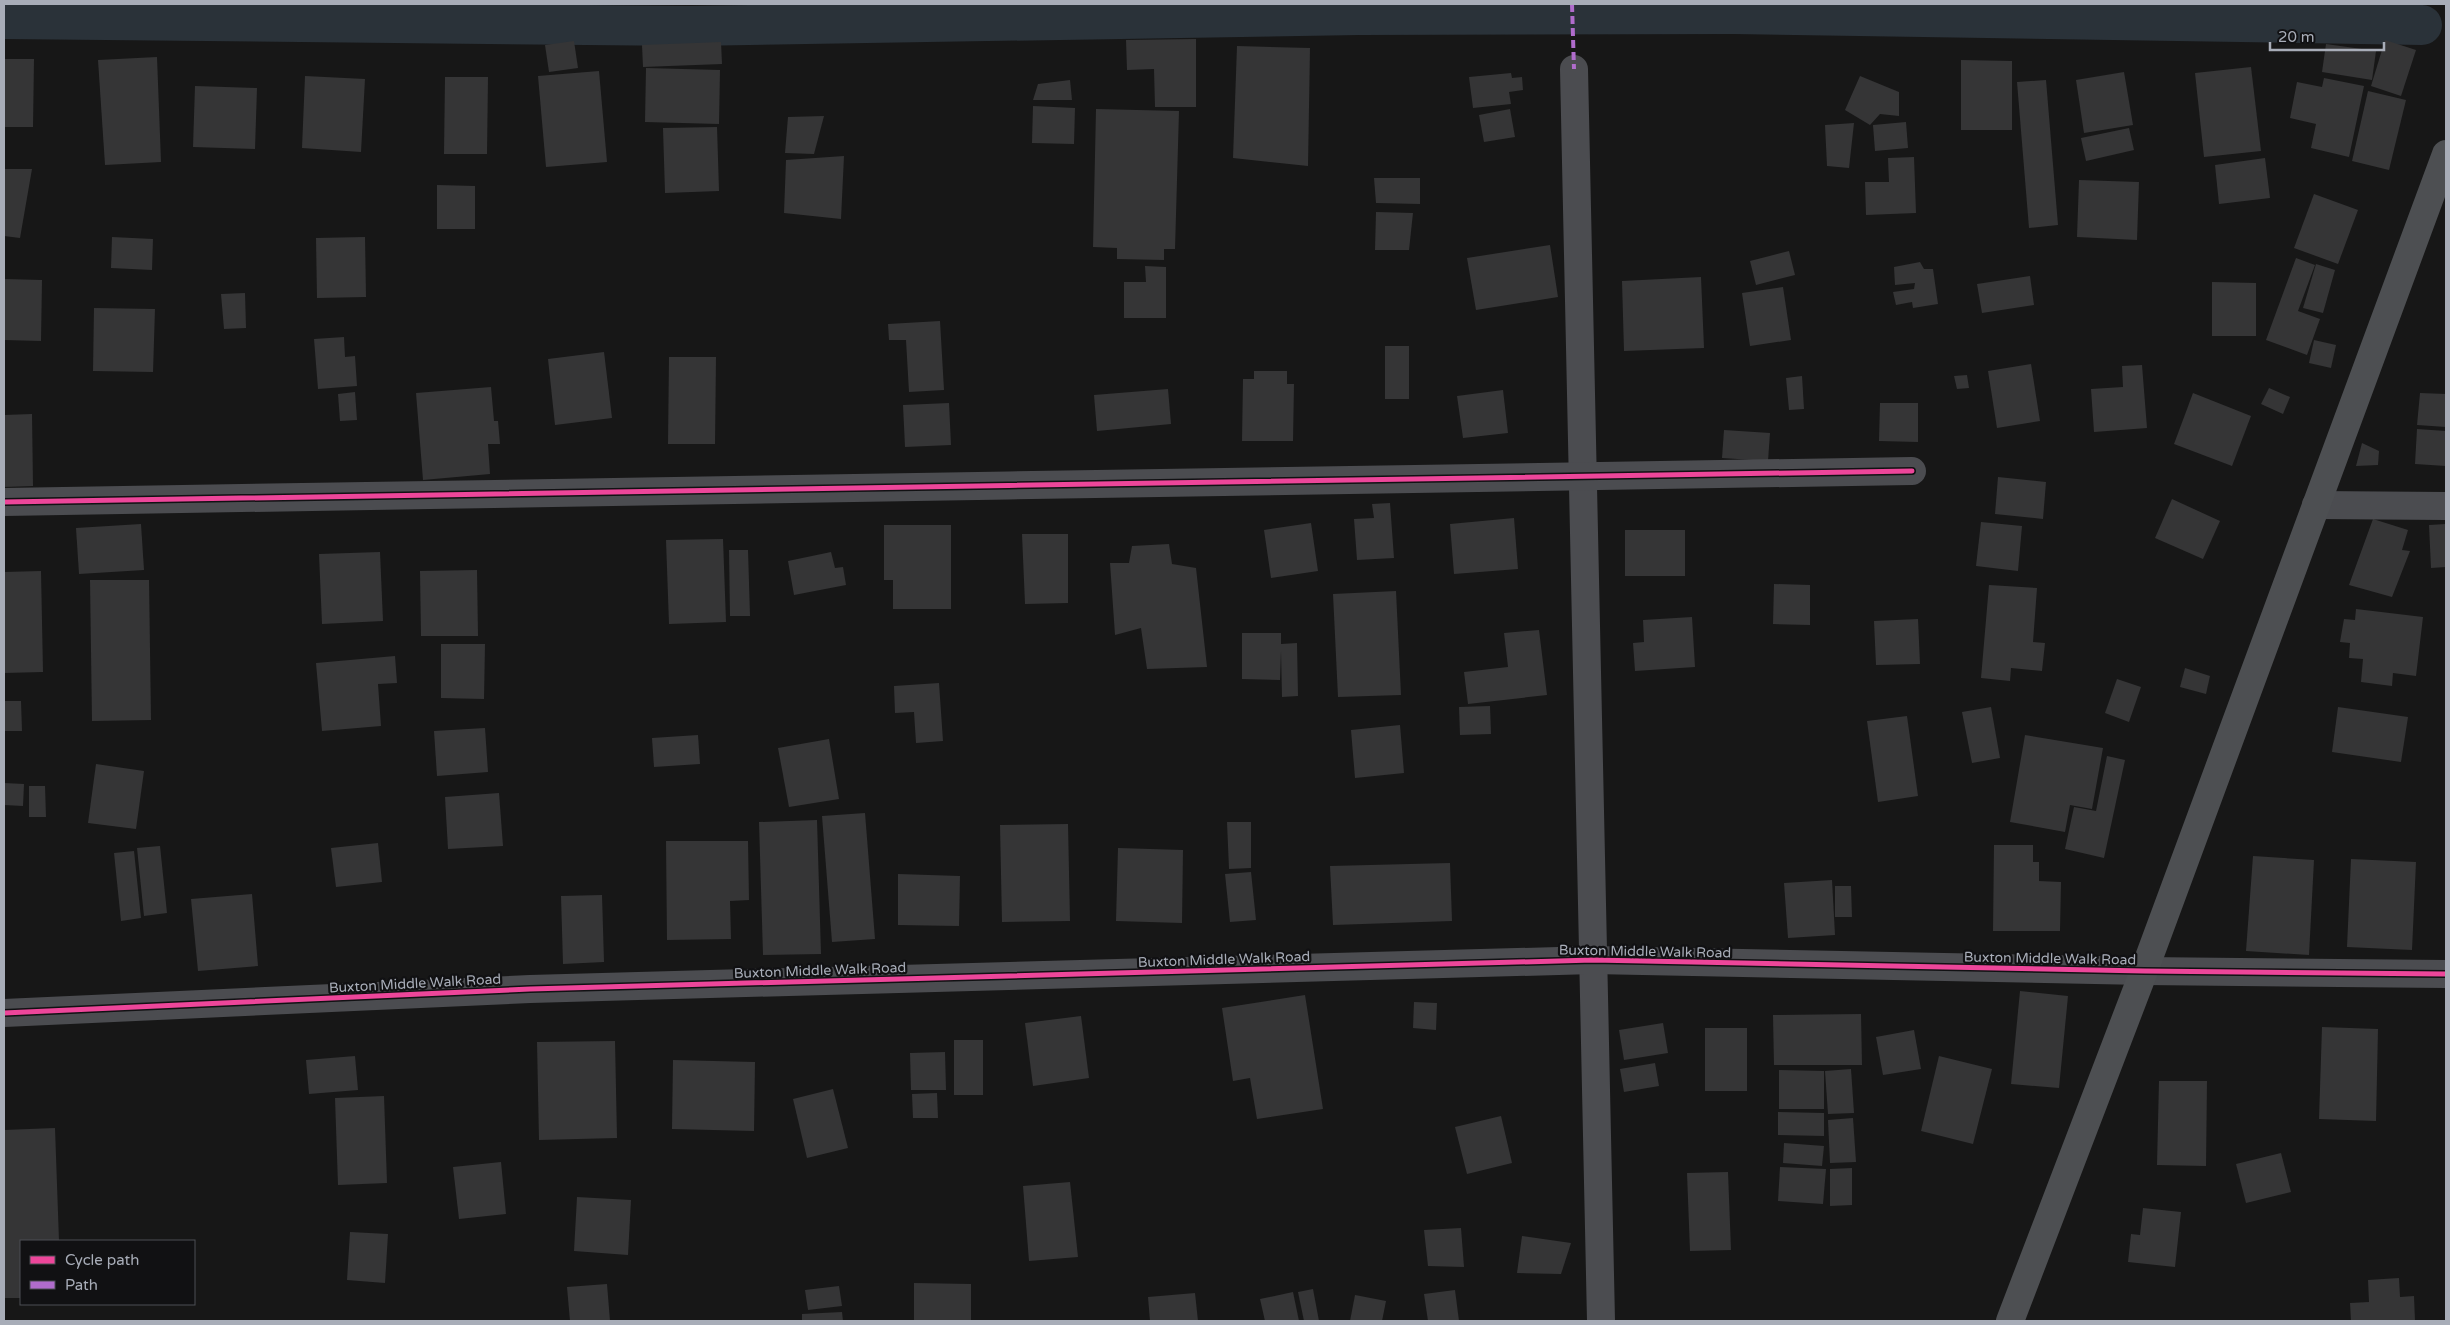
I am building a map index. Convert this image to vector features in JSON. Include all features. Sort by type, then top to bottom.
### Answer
[{"type":"main road","points":[[2010,1321],[2144,971],[2446,154]]},
{"type":"street","points":[[1574,69],[1601,1321]]},
{"type":"street","points":[[4,502],[368,494],[1582,478],[1912,471]]},
{"type":"street","points":[[2316,505],[2446,506]]},
{"type":"street","name":"Buxton Middle Walk Road","points":[[4,1013],[530,989],[1593,960],[2144,971],[2446,974]]},
{"type":"building","points":[[1196,39],[1196,107],[1155,107],[1154,69],[1127,70],[1126,40]]},
{"type":"building","points":[[2385,40],[2416,50],[2401,96],[2371,86]]},
{"type":"building","points":[[574,41],[578,68],[549,72],[545,45]]},
{"type":"building","points":[[721,42],[722,64],[643,67],[642,45]]},
{"type":"building","points":[[2326,44],[2376,51],[2372,80],[2322,72]]},
{"type":"building","points":[[1237,46],[1310,48],[1308,166],[1233,158]]},
{"type":"building","points":[[157,57],[161,162],[105,165],[98,60]]},
{"type":"building","points":[[4,59],[34,59],[33,127],[4,127]]},
{"type":"building","points":[[1961,60],[2012,61],[2012,130],[1961,130]]},
{"type":"building","points":[[2251,67],[2261,151],[2204,157],[2195,73]]},
{"type":"building","points":[[646,68],[720,70],[719,124],[645,122]]},
{"type":"building","points":[[599,71],[607,162],[546,167],[538,76]]},
{"type":"building","points":[[2124,72],[2133,125],[2084,133],[2076,80]]},
{"type":"building","points":[[1511,73],[1512,78],[1522,77],[1523,90],[1509,92],[1511,104],[1473,108],[1469,77]]},
{"type":"building","points":[[305,76],[365,79],[361,152],[302,148]]},
{"type":"building","points":[[1860,76],[1899,92],[1899,116],[1880,114],[1870,125],[1845,110]]},
{"type":"building","points":[[445,77],[488,77],[487,154],[444,154]]},
{"type":"building","points":[[2324,78],[2364,86],[2349,157],[2311,148],[2316,124],[2290,118],[2297,82],[2322,87]]},
{"type":"building","points":[[1070,80],[1072,100],[1033,100],[1038,84]]},
{"type":"building","points":[[2046,80],[2058,225],[2029,228],[2017,82]]},
{"type":"building","points":[[195,86],[257,88],[255,149],[193,147]]},
{"type":"building","points":[[2368,91],[2406,100],[2389,170],[2352,161]]},
{"type":"building","points":[[1033,106],[1075,108],[1074,144],[1032,143]]},
{"type":"building","points":[[1096,109],[1179,111],[1175,249],[1164,249],[1164,260],[1117,259],[1117,248],[1093,247]]},
{"type":"building","points":[[1510,109],[1515,137],[1484,142],[1479,115]]},
{"type":"building","points":[[824,116],[814,154],[785,153],[788,117]]},
{"type":"building","points":[[1906,122],[1908,148],[1875,151],[1873,125]]},
{"type":"building","points":[[1854,123],[1849,168],[1827,166],[1825,125]]},
{"type":"building","points":[[717,127],[719,191],[665,193],[663,128]]},
{"type":"building","points":[[2129,128],[2134,150],[2086,161],[2081,138]]},
{"type":"building","points":[[844,156],[841,219],[784,213],[786,160]]},
{"type":"building","points":[[1914,157],[1916,213],[1866,215],[1865,182],[1889,182],[1888,158]]},
{"type":"building","points":[[2265,158],[2270,198],[2219,204],[2215,165]]},
{"type":"building","points":[[4,169],[32,169],[20,238],[4,236]]},
{"type":"building","points":[[1374,178],[1420,178],[1420,204],[1376,203]]},
{"type":"building","points":[[2079,180],[2139,182],[2137,240],[2077,237]]},
{"type":"building","points":[[437,185],[475,186],[475,229],[437,229]]},
{"type":"building","points":[[2314,194],[2358,210],[2338,264],[2294,248]]},
{"type":"building","points":[[1376,212],[1413,213],[1409,250],[1375,250]]},
{"type":"building","points":[[112,237],[153,239],[152,270],[111,268]]},
{"type":"building","points":[[365,237],[366,297],[317,298],[316,238]]},
{"type":"building","points":[[1550,245],[1558,297],[1476,310],[1467,258]]},
{"type":"building","points":[[1789,251],[1795,275],[1756,285],[1750,261]]},
{"type":"building","points":[[2296,258],[2315,265],[2298,311],[2320,319],[2307,355],[2266,340]]},
{"type":"building","points":[[1920,262],[1924,269],[1933,269],[1938,304],[1913,308],[1912,302],[1896,305],[1893,292],[1914,289],[1915,283],[1895,285],[1894,267]]},
{"type":"building","points":[[2316,264],[2335,270],[2323,313],[2303,308]]},
{"type":"building","points":[[1145,266],[1166,267],[1166,318],[1124,318],[1124,282],[1146,282]]},
{"type":"building","points":[[2030,276],[2034,305],[1982,313],[1977,284]]},
{"type":"building","points":[[1701,277],[1704,348],[1624,351],[1622,281]]},
{"type":"building","points":[[4,279],[42,280],[41,341],[4,340]]},
{"type":"building","points":[[2212,282],[2256,283],[2256,336],[2212,336]]},
{"type":"building","points":[[1783,287],[1791,340],[1750,346],[1742,293]]},
{"type":"building","points":[[245,293],[246,328],[224,329],[221,294]]},
{"type":"building","points":[[94,308],[155,309],[153,372],[93,371]]},
{"type":"building","points":[[940,321],[944,390],[909,392],[906,340],[889,340],[888,324]]},
{"type":"building","points":[[344,337],[345,357],[355,356],[357,386],[318,389],[314,339]]},
{"type":"building","points":[[2314,340],[2336,345],[2331,368],[2309,363]]},
{"type":"building","points":[[1385,346],[1409,346],[1409,399],[1385,399]]},
{"type":"building","points":[[604,352],[612,418],[555,425],[548,359]]},
{"type":"building","points":[[669,357],[716,357],[715,444],[668,444]]},
{"type":"building","points":[[2031,364],[2040,421],[1997,428],[1988,371]]},
{"type":"building","points":[[2142,365],[2147,428],[2094,432],[2091,389],[2123,387],[2122,366]]},
{"type":"building","points":[[1254,371],[1287,371],[1287,384],[1294,384],[1293,441],[1242,441],[1243,379],[1254,379]]},
{"type":"building","points":[[1967,375],[1969,388],[1957,389],[1954,376]]},
{"type":"building","points":[[1802,376],[1804,409],[1789,410],[1786,378]]},
{"type":"building","points":[[491,387],[494,421],[498,421],[500,444],[488,444],[490,474],[423,480],[416,393]]},
{"type":"building","points":[[2269,388],[2290,397],[2283,414],[2261,404]]},
{"type":"building","points":[[1168,389],[1171,424],[1097,431],[1094,395]]},
{"type":"building","points":[[1503,390],[1508,433],[1463,438],[1457,396]]},
{"type":"building","points":[[355,392],[357,420],[340,421],[338,394]]},
{"type":"building","points":[[2193,393],[2251,416],[2232,466],[2174,444]]},
{"type":"building","points":[[2420,393],[2446,394],[2446,427],[2417,425]]},
{"type":"building","points":[[949,403],[951,445],[905,447],[903,405]]},
{"type":"building","points":[[1880,403],[1918,403],[1918,442],[1879,441]]},
{"type":"building","points":[[32,414],[33,486],[4,487],[4,415]]},
{"type":"building","points":[[2417,429],[2446,431],[2446,466],[2415,464]]},
{"type":"building","points":[[1724,430],[1770,433],[1768,461],[1722,458]]},
{"type":"building","points":[[2362,443],[2379,451],[2378,465],[2356,466]]},
{"type":"building","points":[[1998,477],[2046,482],[2043,519],[1995,514]]},
{"type":"building","points":[[2172,499],[2220,521],[2203,559],[2155,538]]},
{"type":"building","points":[[1390,503],[1394,558],[1357,560],[1354,519],[1374,518],[1372,504]]},
{"type":"building","points":[[1514,518],[1518,569],[1454,574],[1450,524]]},
{"type":"building","points":[[2373,519],[2408,530],[2402,550],[2410,551],[2392,597],[2349,585]]},
{"type":"building","points":[[1981,522],[2022,526],[2018,571],[1976,566]]},
{"type":"building","points":[[1311,523],[1318,571],[1271,578],[1264,530]]},
{"type":"building","points":[[141,524],[144,570],[79,574],[76,528]]},
{"type":"building","points":[[2446,524],[2446,567],[2431,568],[2429,525]]},
{"type":"building","points":[[884,525],[951,525],[951,609],[893,609],[893,580],[884,580]]},
{"type":"building","points":[[1625,530],[1685,530],[1685,576],[1625,576]]},
{"type":"building","points":[[1022,534],[1068,534],[1068,603],[1025,604]]},
{"type":"building","points":[[723,539],[726,622],[669,624],[666,540]]},
{"type":"building","points":[[1169,544],[1172,564],[1196,568],[1207,667],[1147,669],[1141,628],[1115,635],[1110,563],[1129,563],[1132,546]]},
{"type":"building","points":[[729,550],[748,550],[750,616],[730,616]]},
{"type":"building","points":[[380,552],[383,621],[322,624],[319,554]]},
{"type":"building","points":[[831,552],[835,568],[843,567],[846,585],[794,595],[788,561]]},
{"type":"building","points":[[477,570],[478,636],[421,636],[420,571]]},
{"type":"building","points":[[41,571],[43,672],[4,673],[4,572]]},
{"type":"building","points":[[90,580],[149,580],[151,720],[92,721]]},
{"type":"building","points":[[1774,584],[1810,585],[1810,625],[1773,624]]},
{"type":"building","points":[[1989,585],[2037,588],[2033,642],[2045,643],[2042,671],[2011,668],[2010,681],[1981,678]]},
{"type":"building","points":[[1396,591],[1401,695],[1338,697],[1333,594]]},
{"type":"building","points":[[2356,609],[2423,617],[2416,676],[2393,673],[2392,686],[2361,682],[2363,659],[2349,658],[2350,643],[2340,642],[2344,619],[2355,620]]},
{"type":"building","points":[[1692,617],[1695,667],[1635,671],[1633,643],[1644,642],[1643,620]]},
{"type":"building","points":[[1918,619],[1920,664],[1876,665],[1874,621]]},
{"type":"building","points":[[1539,630],[1547,695],[1468,704],[1464,672],[1508,667],[1504,633]]},
{"type":"building","points":[[1242,633],[1281,633],[1281,644],[1297,643],[1298,696],[1282,697],[1281,651],[1280,680],[1242,679]]},
{"type":"building","points":[[441,644],[485,644],[484,699],[441,698]]},
{"type":"building","points":[[395,656],[397,683],[378,684],[381,726],[322,731],[316,663]]},
{"type":"building","points":[[2185,668],[2210,676],[2206,694],[2180,687]]},
{"type":"building","points":[[2117,679],[2141,687],[2129,722],[2105,713]]},
{"type":"building","points":[[939,683],[943,741],[916,743],[914,712],[895,713],[894,686]]},
{"type":"building","points":[[4,701],[21,701],[22,731],[4,731]]},
{"type":"building","points":[[1490,706],[1491,734],[1460,735],[1459,707]]},
{"type":"building","points":[[1991,707],[2000,758],[1972,763],[1962,712]]},
{"type":"building","points":[[2338,707],[2408,717],[2401,762],[2332,752]]},
{"type":"building","points":[[1907,716],[1918,796],[1878,802],[1867,721]]},
{"type":"building","points":[[1400,725],[1404,773],[1355,778],[1351,730]]},
{"type":"building","points":[[485,728],[488,772],[437,776],[434,731]]},
{"type":"building","points":[[698,735],[700,764],[654,767],[652,738]]},
{"type":"building","points":[[2025,735],[2103,748],[2092,809],[2070,805],[2065,832],[2010,822]]},
{"type":"building","points":[[829,739],[839,799],[789,807],[778,748]]},
{"type":"building","points":[[2107,756],[2125,760],[2104,858],[2065,849],[2074,807],[2096,811]]},
{"type":"building","points":[[96,764],[144,771],[136,829],[88,823]]},
{"type":"building","points":[[4,783],[24,784],[23,806],[4,805]]},
{"type":"building","points":[[29,786],[45,786],[46,817],[29,817]]},
{"type":"building","points":[[499,793],[503,846],[448,849],[445,797]]},
{"type":"building","points":[[865,813],[875,939],[832,942],[822,816]]},
{"type":"building","points":[[817,820],[821,954],[763,955],[759,822]]},
{"type":"building","points":[[1227,822],[1251,822],[1251,868],[1229,869]]},
{"type":"building","points":[[1068,824],[1070,921],[1002,922],[1000,825]]},
{"type":"building","points":[[666,841],[748,841],[749,900],[730,901],[731,939],[667,940]]},
{"type":"building","points":[[378,843],[382,882],[336,887],[331,848]]},
{"type":"building","points":[[1994,845],[2033,845],[2033,862],[2039,862],[2039,881],[2061,882],[2060,931],[1993,931]]},
{"type":"building","points":[[160,846],[167,913],[144,916],[137,848]]},
{"type":"building","points":[[1118,848],[1183,850],[1182,923],[1116,921]]},
{"type":"building","points":[[134,851],[141,918],[121,921],[114,853]]},
{"type":"building","points":[[2253,856],[2314,860],[2309,955],[2246,951]]},
{"type":"building","points":[[2351,859],[2416,862],[2412,950],[2347,947]]},
{"type":"building","points":[[1450,863],[1452,921],[1333,925],[1330,866]]},
{"type":"building","points":[[1251,872],[1256,920],[1230,922],[1225,874]]},
{"type":"building","points":[[898,874],[960,876],[959,926],[898,925]]},
{"type":"building","points":[[1832,880],[1835,935],[1788,938],[1784,883]]},
{"type":"building","points":[[1835,886],[1851,886],[1852,917],[1835,917]]},
{"type":"building","points":[[252,894],[258,966],[198,971],[191,899]]},
{"type":"building","points":[[602,895],[604,962],[563,964],[561,896]]},
{"type":"building","points":[[2020,991],[2068,996],[2059,1088],[2011,1084]]},
{"type":"building","points":[[1305,995],[1323,1109],[1257,1119],[1250,1078],[1233,1081],[1222,1008]]},
{"type":"building","points":[[1414,1002],[1437,1003],[1436,1030],[1413,1028]]},
{"type":"building","points":[[1861,1014],[1862,1065],[1774,1065],[1773,1015]]},
{"type":"building","points":[[1081,1016],[1089,1078],[1033,1086],[1025,1023]]},
{"type":"building","points":[[1663,1023],[1668,1053],[1624,1060],[1619,1030]]},
{"type":"building","points":[[2322,1027],[2378,1029],[2376,1121],[2319,1119]]},
{"type":"building","points":[[1705,1028],[1747,1028],[1747,1091],[1705,1091]]},
{"type":"building","points":[[1914,1030],[1921,1069],[1883,1075],[1876,1037]]},
{"type":"building","points":[[954,1040],[983,1040],[983,1095],[954,1095]]},
{"type":"building","points":[[615,1041],[617,1138],[539,1140],[537,1042]]},
{"type":"building","points":[[945,1052],[946,1090],[911,1090],[910,1053]]},
{"type":"building","points":[[355,1056],[358,1090],[309,1094],[306,1060]]},
{"type":"building","points":[[1939,1056],[1992,1069],[1973,1144],[1921,1131]]},
{"type":"building","points":[[673,1060],[755,1062],[754,1131],[672,1129]]},
{"type":"building","points":[[1655,1063],[1659,1086],[1624,1092],[1620,1069]]},
{"type":"building","points":[[1851,1069],[1854,1113],[1828,1114],[1825,1071]]},
{"type":"building","points":[[1779,1070],[1824,1071],[1824,1109],[1779,1109]]},
{"type":"building","points":[[2159,1081],[2207,1081],[2206,1166],[2157,1165]]},
{"type":"building","points":[[833,1089],[848,1148],[807,1158],[793,1099]]},
{"type":"building","points":[[937,1093],[938,1118],[913,1118],[912,1094]]},
{"type":"building","points":[[384,1096],[387,1183],[338,1185],[335,1098]]},
{"type":"building","points":[[1778,1112],[1824,1113],[1824,1136],[1778,1135]]},
{"type":"building","points":[[1501,1116],[1512,1163],[1467,1174],[1455,1127]]},
{"type":"building","points":[[1853,1118],[1856,1162],[1830,1163],[1828,1120]]},
{"type":"building","points":[[55,1128],[59,1240],[20,1240],[20,1298],[4,1298],[4,1130]]},
{"type":"building","points":[[1784,1143],[1824,1146],[1822,1166],[1783,1163]]},
{"type":"building","points":[[2281,1153],[2291,1192],[2246,1203],[2236,1164]]},
{"type":"building","points":[[501,1162],[506,1214],[459,1219],[453,1167]]},
{"type":"building","points":[[1780,1167],[1826,1169],[1823,1204],[1778,1201]]},
{"type":"building","points":[[1852,1168],[1852,1205],[1830,1206],[1830,1169]]},
{"type":"building","points":[[1728,1172],[1731,1250],[1690,1251],[1687,1173]]},
{"type":"building","points":[[1070,1182],[1078,1257],[1029,1261],[1023,1186]]},
{"type":"building","points":[[577,1197],[631,1200],[628,1255],[574,1251]]},
{"type":"building","points":[[2143,1208],[2181,1212],[2175,1267],[2128,1262],[2131,1234],[2140,1235]]},
{"type":"building","points":[[1461,1228],[1464,1267],[1428,1266],[1424,1230]]},
{"type":"building","points":[[350,1232],[388,1234],[385,1283],[347,1280]]},
{"type":"building","points":[[1522,1236],[1571,1243],[1561,1274],[1517,1273]]},
{"type":"building","points":[[2399,1278],[2400,1297],[2414,1296],[2415,1321],[2351,1321],[2350,1303],[2369,1302],[2368,1280]]},
{"type":"building","points":[[914,1283],[971,1284],[971,1321],[914,1321]]},
{"type":"building","points":[[607,1284],[610,1321],[570,1321],[567,1287]]},
{"type":"building","points":[[839,1286],[842,1306],[808,1310],[805,1290]]},
{"type":"building","points":[[1313,1289],[1319,1321],[1304,1321],[1298,1292]]},
{"type":"building","points":[[1455,1290],[1459,1321],[1428,1321],[1424,1294]]},
{"type":"building","points":[[1293,1292],[1299,1321],[1265,1321],[1260,1299]]},
{"type":"building","points":[[1195,1293],[1198,1321],[1150,1321],[1148,1297]]},
{"type":"building","points":[[1355,1295],[1386,1301],[1382,1321],[1350,1321]]},
{"type":"building","points":[[842,1312],[843,1321],[802,1321],[802,1314]]},
{"type":"waterway","points":[[4,19],[690,26],[1359,15],[1734,14],[2422,25]]},
{"type":"marked path","points":[[1572,4],[1574,69]]},
{"type":"cycle path","points":[[4,502],[1912,471]]},
{"type":"cycle path","points":[[4,1013],[530,989],[1593,960],[2144,971],[2446,974]]}]
